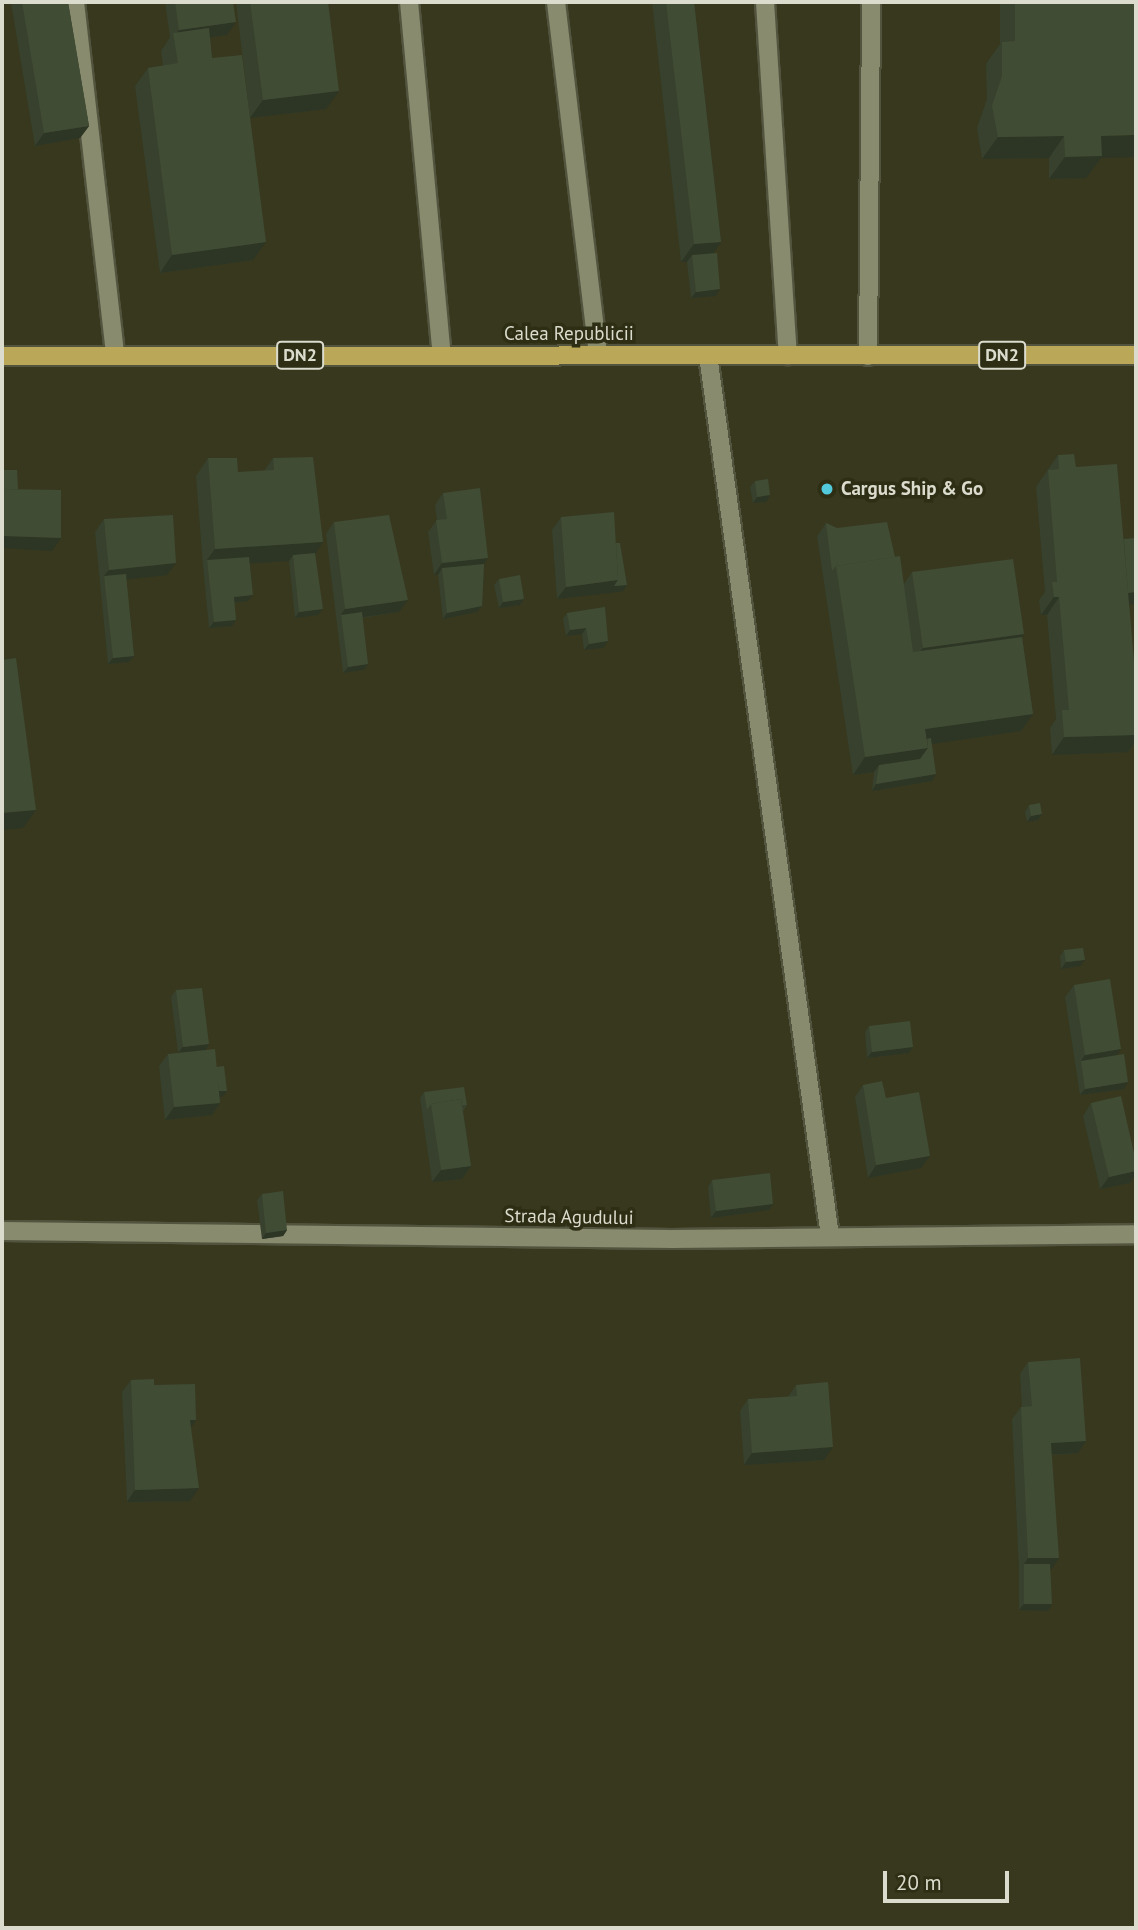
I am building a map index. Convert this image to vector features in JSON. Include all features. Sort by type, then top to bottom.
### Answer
[{"type":"main road","name":"Calea Republicii","points":[[2,356],[1136,355]]},
{"type":"street","points":[[75,2],[115,355]]},
{"type":"street","points":[[409,2],[442,355]]},
{"type":"street","points":[[556,2],[598,355]]},
{"type":"street","points":[[765,2],[788,355]]},
{"type":"street","points":[[868,356],[871,2]]},
{"type":"street","points":[[708,355],[830,1237]]},
{"type":"street","name":"Strada Agudului","points":[[2,1231],[830,1237],[1136,1234]]},
{"type":"building","points":[[22,2],[68,2],[89,126],[44,133]]},
{"type":"building","points":[[175,2],[233,2],[236,22],[179,30]]},
{"type":"building","points":[[250,2],[328,2],[339,91],[263,100]]},
{"type":"building","points":[[666,2],[694,2],[721,242],[694,244]]},
{"type":"building","points":[[1015,2],[1136,2],[1136,135],[1101,136],[1102,156],[1065,157],[1064,136],[998,137],[992,106],[1002,76],[1002,42],[1015,41]]},
{"type":"building","points":[[209,28],[212,58],[242,55],[266,242],[172,255],[148,68],[178,63],[173,33]]},
{"type":"building","points":[[717,253],[720,289],[696,292],[692,255]]},
{"type":"building","points":[[1074,454],[1076,467],[1117,464],[1136,685],[1136,735],[1064,737],[1062,710],[1069,710],[1059,597],[1054,597],[1052,582],[1057,582],[1048,470],[1059,469],[1058,455]]},
{"type":"building","points":[[313,457],[323,542],[215,549],[208,458],[237,458],[238,472],[274,470],[273,458]]},
{"type":"building","points":[[2,470],[17,470],[18,489],[2,489]]},
{"type":"building","points":[[768,479],[770,495],[757,497],[755,481]]},
{"type":"building","points":[[480,488],[488,558],[442,563],[436,520],[447,519],[443,493]]},
{"type":"building","points":[[2,489],[61,490],[61,538],[2,536]]},
{"type":"building","points":[[614,512],[618,580],[566,587],[561,517]]},
{"type":"building","points":[[173,515],[176,563],[109,570],[104,519]]},
{"type":"building","points":[[389,515],[408,600],[345,609],[334,522]]},
{"type":"building","points":[[887,522],[895,557],[836,566],[832,571],[826,523],[837,528]]},
{"type":"building","points":[[1136,538],[1136,592],[1128,593],[1124,539]]},
{"type":"building","points":[[616,543],[620,543],[627,585],[614,586],[618,580]]},
{"type":"building","points":[[315,553],[323,609],[299,612],[293,555]]},
{"type":"building","points":[[900,556],[913,652],[1022,637],[1033,714],[925,729],[928,748],[865,757],[836,566]]},
{"type":"building","points":[[249,557],[253,595],[234,597],[236,620],[214,622],[207,560]]},
{"type":"building","points":[[1013,559],[1024,634],[923,648],[912,572]]},
{"type":"building","points":[[484,564],[482,606],[447,613],[442,568]]},
{"type":"building","points":[[126,574],[134,656],[113,658],[104,576]]},
{"type":"building","points":[[520,575],[524,599],[503,602],[499,579]]},
{"type":"building","points":[[605,607],[608,641],[589,644],[586,628],[570,630],[567,613]]},
{"type":"building","points":[[362,612],[368,664],[348,667],[341,615]]},
{"type":"building","points":[[16,658],[36,810],[2,813],[2,660]]},
{"type":"building","points":[[931,738],[936,774],[876,784],[879,765],[920,759],[928,748],[927,739]]},
{"type":"building","points":[[1040,803],[1042,814],[1031,816],[1029,805]]},
{"type":"building","points":[[1083,948],[1085,960],[1066,962],[1064,950]]},
{"type":"building","points":[[1110,979],[1121,1049],[1085,1055],[1074,985]]},
{"type":"building","points":[[202,988],[209,1044],[183,1047],[176,990]]},
{"type":"building","points":[[910,1021],[913,1047],[872,1052],[869,1026]]},
{"type":"building","points":[[215,1049],[220,1103],[174,1107],[168,1054]]},
{"type":"building","points":[[1124,1054],[1128,1082],[1085,1089],[1081,1061]]},
{"type":"building","points":[[224,1066],[227,1091],[219,1091],[216,1067]]},
{"type":"building","points":[[882,1081],[886,1098],[919,1092],[930,1156],[876,1165],[863,1085]]},
{"type":"building","points":[[464,1087],[467,1105],[462,1105],[461,1099],[431,1104],[427,1110],[424,1092]]},
{"type":"building","points":[[1121,1096],[1136,1171],[1109,1177],[1091,1103]]},
{"type":"building","points":[[461,1099],[471,1166],[441,1170],[431,1104]]},
{"type":"building","points":[[770,1173],[773,1204],[716,1211],[712,1180]]},
{"type":"building","points":[[283,1191],[287,1230],[266,1233],[262,1194]]},
{"type":"building","points":[[1080,1358],[1086,1441],[1051,1443],[1059,1558],[1028,1558],[1021,1407],[1032,1406],[1028,1362]]},
{"type":"building","points":[[154,1379],[154,1385],[195,1384],[196,1420],[190,1420],[199,1488],[135,1490],[131,1380]]},
{"type":"building","points":[[828,1382],[833,1447],[752,1453],[748,1399],[797,1396],[796,1385]]},
{"type":"building","points":[[1024,1564],[1050,1564],[1052,1604],[1024,1604]]},
{"type":"place","name":"Cargus Ship & Go","points":[[827,489]]}]
